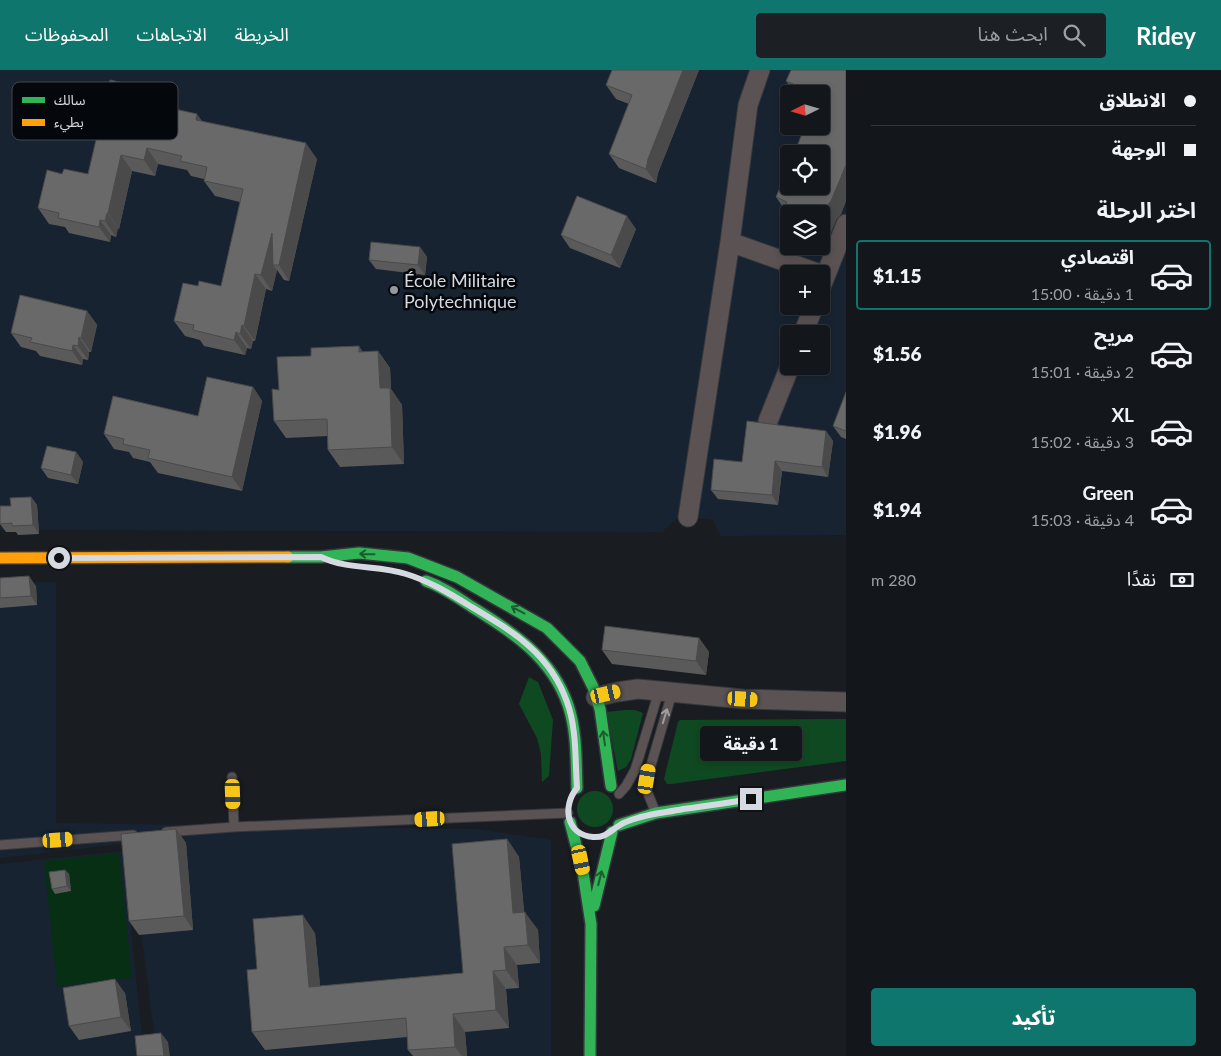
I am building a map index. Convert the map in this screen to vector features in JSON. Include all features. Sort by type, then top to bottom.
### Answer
[{"type":"main road","points":[[0,558],[321,557],[381,554],[408,558],[458,577],[547,628],[580,661],[596,697],[616,793],[624,809],[622,817],[612,831],[600,877],[591,924]]},
{"type":"main road","points":[[321,557],[346,566]]},
{"type":"main road","points":[[413,576],[431,582],[502,624],[541,657],[558,680],[568,703],[573,726],[573,801],[576,830],[584,835]]},
{"type":"main road","points":[[612,831],[656,813],[846,786]]},
{"type":"main road","points":[[573,801],[591,924],[590,1056]]},
{"type":"main road","points":[[639,807],[656,813]]},
{"type":"street","points":[[688,517],[730,242],[748,105],[760,70]]},
{"type":"street","points":[[828,265],[846,224]]},
{"type":"street","points":[[730,242],[789,265]]},
{"type":"street","points":[[768,421],[786,375]]},
{"type":"street","points":[[596,697],[627,690],[743,699],[846,702]]},
{"type":"lane","points":[[616,793],[626,786],[635,770],[665,692]]},
{"type":"lane","points":[[656,813],[650,803],[647,779],[665,692]]},
{"type":"lane","points":[[232,777],[234,827]]},
{"type":"lane","points":[[156,833],[573,801]]},
{"type":"lane","points":[[0,845],[146,834]]},
{"type":"shaded area","name":"École Militaire Polytechnique","points":[[0,70],[846,70],[846,535],[720,536],[713,520],[688,517],[676,519],[662,532],[0,530]]},
{"type":"shaded area","points":[[56,582],[56,823],[475,829],[551,840],[551,1056],[157,1056],[130,843],[0,858],[0,583]]},
{"type":"shaded area","points":[[123,851],[144,1056],[0,1056],[0,864]]},
{"type":"green space","points":[[529,677],[538,682],[553,720],[549,776],[542,782],[541,754],[537,738],[519,704]]},
{"type":"green space","points":[[635,710],[643,713],[631,759],[626,767],[618,771],[606,712]]},
{"type":"green space","points":[[846,719],[846,761],[671,784],[667,784],[664,779],[680,720]]},
{"type":"green space","points":[[595,791],[602,792],[608,796],[612,802],[612,816],[608,822],[602,826],[595,827],[588,826],[582,822],[578,816],[577,809],[578,802],[582,796],[588,792]]},
{"type":"green space","points":[[119,853],[132,978],[57,986],[44,861]]},
{"type":"building","points":[[612,70],[683,70],[648,159],[646,169],[609,154],[632,95],[606,85]]},
{"type":"building","points":[[791,70],[846,70],[846,165],[828,205],[786,205],[787,202],[776,197],[780,187],[780,195],[830,195],[830,145],[798,145],[801,135],[830,135],[830,85],[796,85],[786,81]]},
{"type":"building","points":[[178,110],[197,114],[196,120],[306,143],[279,265],[273,265],[272,233],[261,275],[255,274],[244,326],[242,325],[240,334],[236,332],[234,340],[193,330],[194,325],[174,321],[183,283],[198,286],[199,281],[221,286],[243,189],[204,181],[207,167],[180,161],[182,156],[147,148],[144,160],[121,155],[108,213],[105,221],[100,220],[99,227],[58,218],[59,213],[38,208],[47,170],[62,174],[64,169],[88,174],[96,140],[178,140]]},
{"type":"building","points":[[577,196],[627,216],[611,255],[561,235]]},
{"type":"building","points":[[371,242],[420,247],[418,265],[369,260]]},
{"type":"building","points":[[20,295],[87,311],[78,346],[73,345],[72,351],[30,342],[32,338],[11,333]]},
{"type":"building","points":[[359,346],[359,352],[378,351],[380,388],[390,388],[392,447],[328,450],[327,419],[274,421],[272,389],[279,390],[277,357],[311,356],[311,348]]},
{"type":"building","points":[[207,377],[253,387],[232,477],[148,458],[150,450],[123,444],[124,439],[104,434],[113,396],[198,416]]},
{"type":"building","points":[[846,392],[846,431],[833,426]]},
{"type":"building","points":[[747,421],[826,431],[822,467],[775,461],[772,495],[711,490],[714,459],[742,462]]},
{"type":"building","points":[[47,446],[76,452],[71,475],[41,468]]},
{"type":"building","points":[[31,497],[33,525],[12,526],[12,523],[0,524],[0,506],[11,506],[10,498]]},
{"type":"building","points":[[29,576],[31,596],[0,598],[0,578]]},
{"type":"building","points":[[605,626],[699,638],[696,661],[602,650]]},
{"type":"building","points":[[176,829],[184,916],[129,921],[121,834]]},
{"type":"building","points":[[507,839],[513,913],[525,912],[528,945],[504,947],[506,970],[493,971],[496,1010],[453,1014],[455,1047],[408,1050],[406,1018],[252,1032],[247,970],[257,969],[253,919],[303,915],[309,987],[463,973],[452,844]]},
{"type":"building","points":[[65,870],[67,886],[52,889],[49,872]]},
{"type":"building","points":[[115,979],[121,1017],[69,1026],[63,988]]},
{"type":"building","points":[[161,1033],[164,1056],[137,1056],[135,1036]]},
{"type":"traffic: fast","points":[[288,557],[321,557],[359,553],[408,558],[457,577],[547,628],[580,661],[593,687],[600,709],[611,786]]},
{"type":"traffic: fast","points":[[426,581],[450,593],[502,626],[529,648],[552,673],[561,688],[571,715],[576,746],[577,788]]},
{"type":"traffic: fast","points":[[619,825],[656,813],[846,785]]},
{"type":"traffic: fast","points":[[570,822],[583,872],[591,924],[590,1056]]},
{"type":"traffic: fast","points":[[594,906],[612,832]]},
{"type":"traffic: slow","points":[[0,558],[288,557]]},
{"type":"place","name":"École Militaire Polytechnique","points":[[394,290]]},
{"type":"route","points":[[59,558],[321,557],[346,566],[377,568],[404,573],[431,582],[502,624],[523,640],[541,657],[558,680],[568,703],[573,726],[577,788],[571,795],[568,813],[570,822],[576,830],[584,835],[604,836],[612,832],[619,825],[644,816],[751,799]]}]
